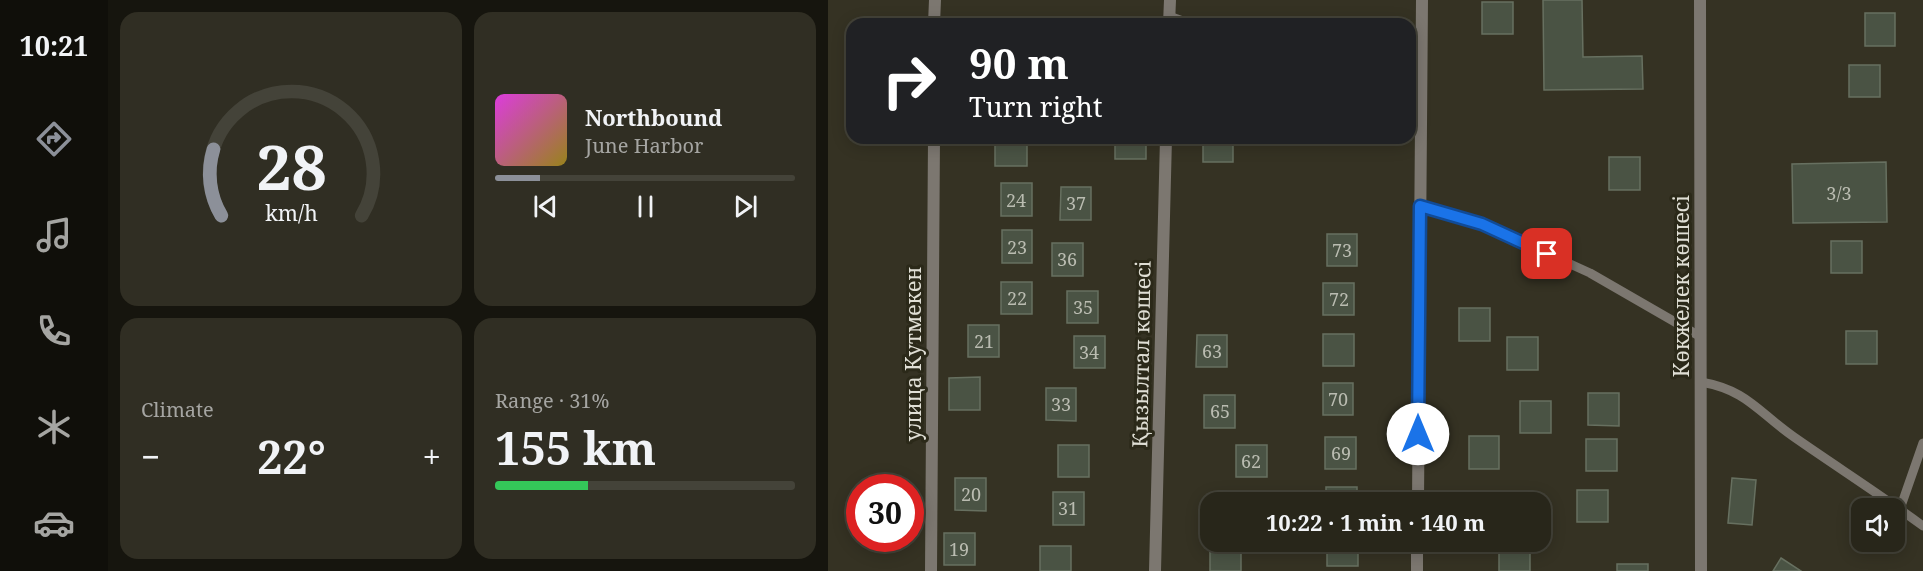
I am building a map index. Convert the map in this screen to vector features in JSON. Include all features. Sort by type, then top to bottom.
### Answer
[{"type":"street","points":[[934,18],[935,0]]},
{"type":"street","points":[[1169,18],[1170,0]]},
{"type":"street","points":[[1416,90],[1422,0]]},
{"type":"street","name":"Көкжелек көшесі","points":[[1700,0],[1701,571]]},
{"type":"street","points":[[1416,125],[1420,206],[1418,492]]},
{"type":"street","name":"улица Кутмекен","points":[[931,571],[934,144]]},
{"type":"street","name":"Қызылтал көшесі","points":[[1155,571],[1166,144]]},
{"type":"street","points":[[1417,571],[1418,552]]},
{"type":"lane","points":[[1420,206],[1482,224],[1590,273],[1701,337]]},
{"type":"lane","points":[[1701,382],[1724,386],[1748,399],[1791,435],[1884,498]]},
{"type":"lane","points":[[1904,498],[1923,443]]},
{"type":"lane","points":[[1905,513],[1923,526]]},
{"type":"building","points":[[1543,0],[1582,0],[1583,57],[1642,56],[1643,89],[1544,90]]},
{"type":"building","points":[[1482,2],[1513,2],[1513,34],[1482,34]]},
{"type":"building","points":[[1865,13],[1895,13],[1895,46],[1865,46]]},
{"type":"building","points":[[1849,65],[1880,65],[1880,97],[1849,97]]},
{"type":"building","points":[[995,144],[1027,144],[1027,166],[995,166]]},
{"type":"building","points":[[1115,144],[1146,144],[1146,159],[1115,159]]},
{"type":"building","points":[[1203,144],[1233,144],[1233,162],[1203,162]]},
{"type":"building","points":[[1609,157],[1640,157],[1640,190],[1609,190]]},
{"type":"building","points":[[1886,162],[1887,222],[1793,223],[1792,164]]},
{"type":"building","points":[[1001,183],[1032,183],[1032,216],[1001,216]]},
{"type":"building","points":[[1061,187],[1091,187],[1091,220],[1060,220]]},
{"type":"building","points":[[1002,230],[1032,230],[1032,263],[1002,263]]},
{"type":"building","points":[[1327,234],[1357,234],[1357,266],[1327,266]]},
{"type":"building","points":[[1831,241],[1862,241],[1862,273],[1831,273]]},
{"type":"building","points":[[1052,243],[1083,243],[1083,276],[1052,276]]},
{"type":"building","points":[[1001,282],[1032,282],[1032,314],[1001,314]]},
{"type":"building","points":[[1323,283],[1354,283],[1354,315],[1323,315]]},
{"type":"building","points":[[1067,291],[1098,291],[1098,323],[1067,323]]},
{"type":"building","points":[[1459,308],[1490,308],[1490,341],[1459,341]]},
{"type":"building","points":[[968,325],[999,325],[999,357],[968,357]]},
{"type":"building","points":[[1846,331],[1877,331],[1877,364],[1846,364]]},
{"type":"building","points":[[1323,334],[1354,334],[1354,366],[1323,366]]},
{"type":"building","points":[[1197,335],[1227,335],[1227,367],[1196,367]]},
{"type":"building","points":[[1074,336],[1105,336],[1105,368],[1074,368]]},
{"type":"building","points":[[1507,337],[1538,337],[1538,370],[1507,370]]},
{"type":"building","points":[[980,377],[980,410],[949,410],[949,378]]},
{"type":"building","points":[[1323,383],[1353,383],[1353,415],[1323,415]]},
{"type":"building","points":[[1046,388],[1076,388],[1076,421],[1046,420]]},
{"type":"building","points":[[1588,393],[1619,393],[1619,426],[1588,425]]},
{"type":"building","points":[[1204,395],[1235,395],[1235,428],[1204,428]]},
{"type":"building","points":[[1520,401],[1551,401],[1551,433],[1520,433]]},
{"type":"building","points":[[1469,436],[1499,436],[1499,469],[1469,469]]},
{"type":"building","points":[[1325,437],[1356,437],[1356,469],[1325,469]]},
{"type":"building","points":[[1586,439],[1617,439],[1617,471],[1586,471]]},
{"type":"building","points":[[1058,445],[1089,445],[1089,477],[1058,477]]},
{"type":"building","points":[[1236,445],[1267,445],[1267,477],[1236,477]]},
{"type":"building","points":[[955,478],[986,478],[986,511],[955,510]]},
{"type":"building","points":[[1732,478],[1756,480],[1752,525],[1728,523]]},
{"type":"building","points":[[1326,487],[1357,487],[1357,492],[1326,492]]},
{"type":"building","points":[[1577,490],[1608,490],[1608,522],[1577,522]]},
{"type":"building","points":[[1466,491],[1497,491],[1497,492]]},
{"type":"building","points":[[1053,492],[1084,492],[1084,525],[1053,525]]},
{"type":"building","points":[[944,533],[975,533],[975,565],[944,565]]},
{"type":"building","points":[[1040,546],[1071,546],[1071,571],[1040,571]]},
{"type":"building","points":[[1210,552],[1241,552],[1241,571],[1210,571]]},
{"type":"building","points":[[1327,552],[1358,552],[1358,566],[1327,566]]},
{"type":"building","points":[[1499,552],[1530,552],[1530,571],[1499,571]]},
{"type":"building","points":[[1781,558],[1801,571],[1773,571]]},
{"type":"building","points":[[1617,564],[1648,564],[1648,571],[1617,571]]},
{"type":"route","points":[[1418,434],[1420,206],[1482,224],[1547,254]]}]
